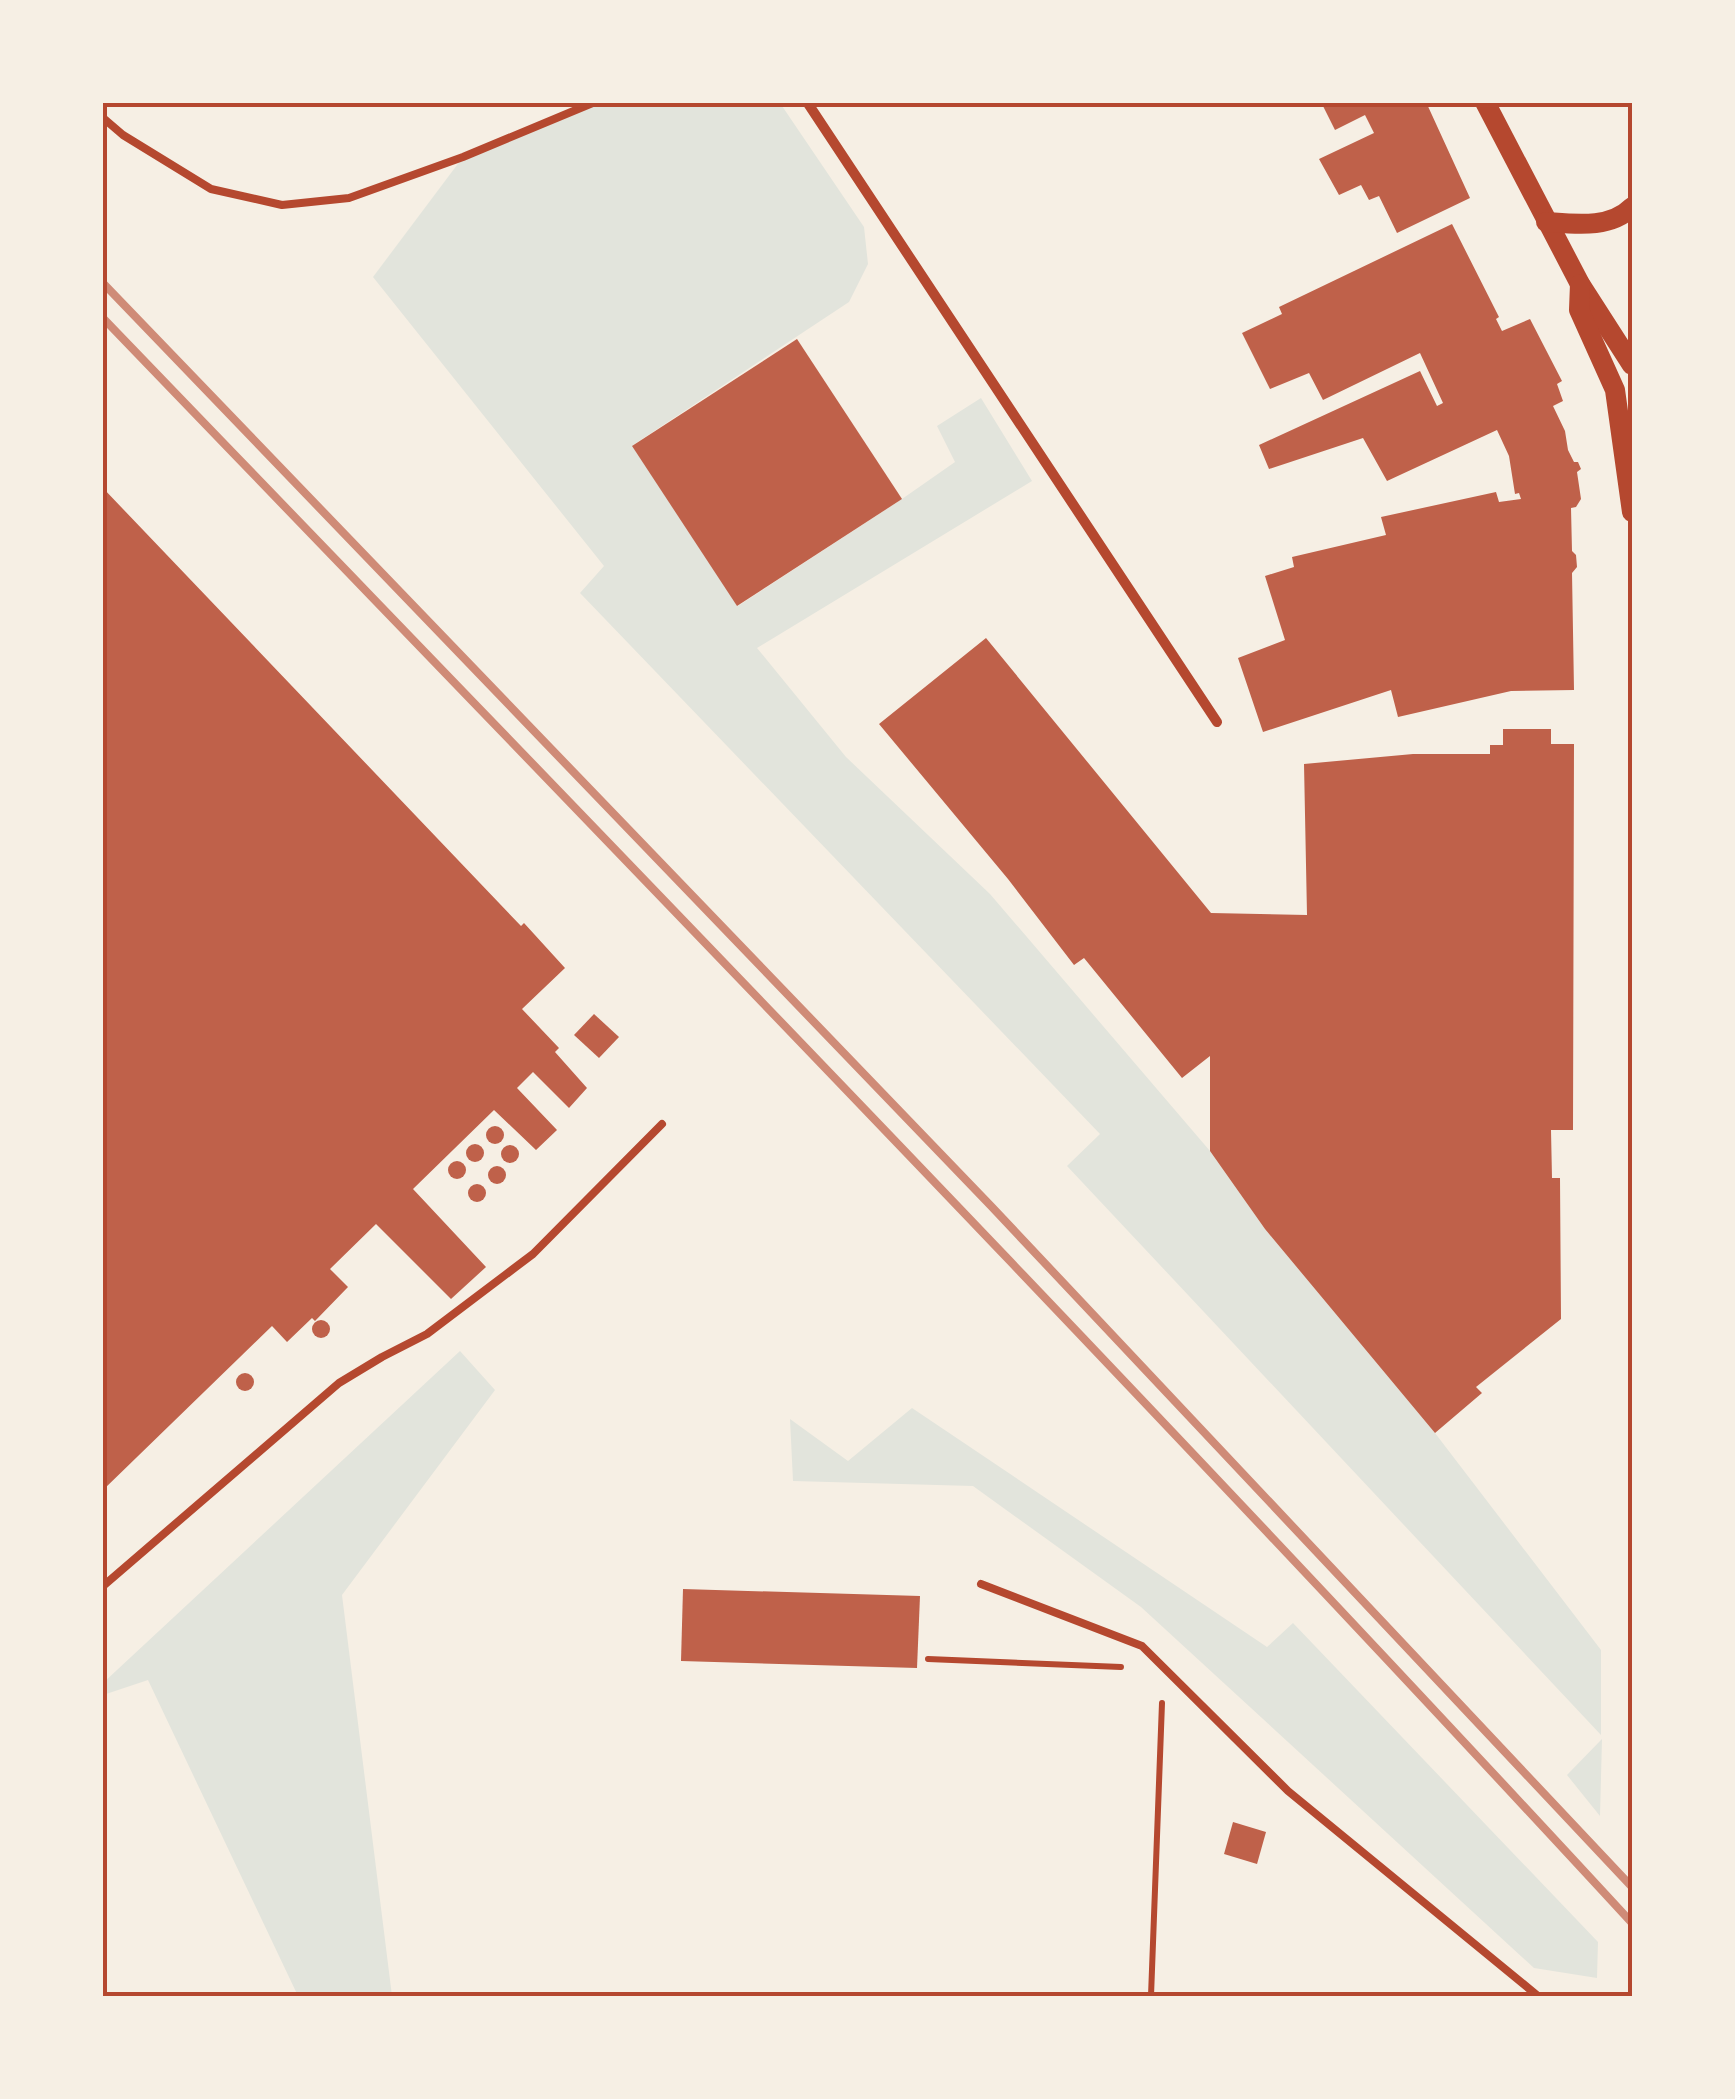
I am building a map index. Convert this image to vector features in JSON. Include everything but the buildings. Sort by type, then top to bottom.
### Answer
[{"type":"main road","points":[[1485,102],[1580,284],[1632,366]]},
{"type":"main road","points":[[1546,222],[1594,224],[1624,215],[1632,207]]},
{"type":"main road","points":[[1580,284],[1579,310],[1615,390],[1632,512]]},
{"type":"street","points":[[807,102],[1217,722]]},
{"type":"lane","points":[[102,117],[122,135],[211,189],[282,205],[350,198],[463,157],[595,102]]},
{"type":"lane","points":[[102,1587],[339,1383],[428,1334],[534,1254],[662,1124]]},
{"type":"lane","points":[[981,1584],[1142,1646],[1288,1791],[1538,1996]]},
{"type":"path","points":[[928,1659],[1164,1668],[1151,1996]]},
{"type":"shaded area","points":[[595,103],[780,103],[864,227],[868,264],[849,302],[633,445],[738,606],[955,462],[937,426],[981,398],[1032,481],[757,648],[846,757],[990,894],[1210,1151],[1265,1229],[1435,1433],[1601,1650],[1601,1735],[1067,1166],[1100,1134],[580,593],[604,566],[373,277],[463,157]]},
{"type":"shaded area","points":[[460,1351],[495,1390],[342,1595],[392,1996],[298,1996],[148,1680],[103,1695],[103,1683]]},
{"type":"shaded area","points":[[912,1408],[1267,1647],[1293,1623],[1598,1942],[1597,1978],[1534,1968],[1141,1607],[973,1486],[793,1481],[790,1419],[848,1461]]},
{"type":"shaded area","points":[[1602,1739],[1600,1816],[1567,1775]]},
{"type":"railway","points":[[102,282],[991,1206],[1632,1887]]},
{"type":"railway","points":[[102,317],[1063,1317],[1632,1923]]}]
